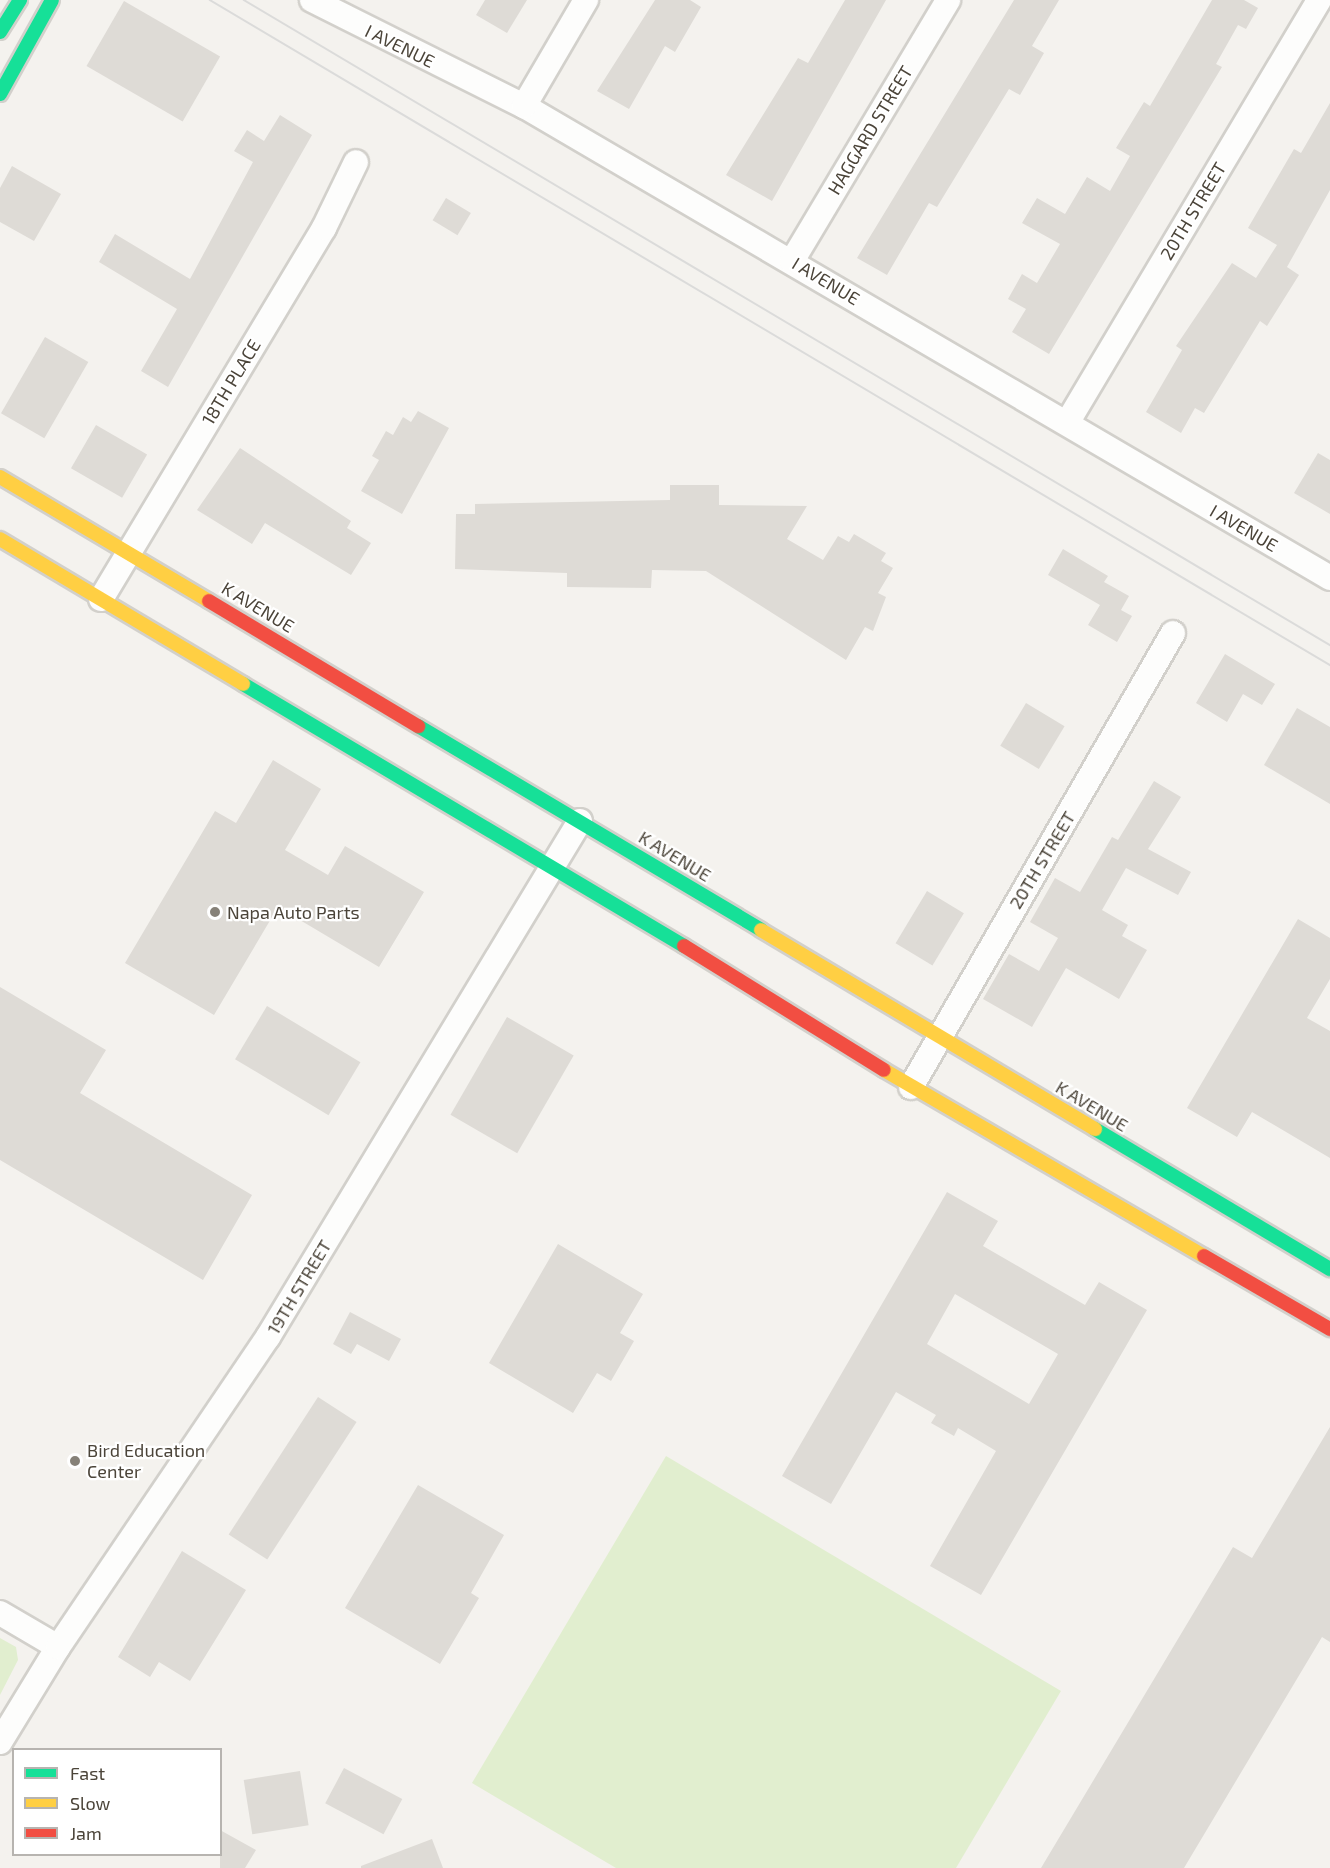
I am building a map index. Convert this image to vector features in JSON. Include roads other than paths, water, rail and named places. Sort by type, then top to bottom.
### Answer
[{"type":"main road","points":[[0,32],[21,0]]},
{"type":"main road","points":[[0,94],[52,0]]},
{"type":"main road","name":"K AVENUE","points":[[0,477],[129,550],[1330,1269]]},
{"type":"main road","points":[[0,539],[554,868],[911,1087],[1330,1329]]},
{"type":"street","name":"I AVENUE","points":[[312,0],[524,106],[1330,578]]},
{"type":"street","points":[[524,106],[586,0]]},
{"type":"street","name":"HAGGARD STREET","points":[[792,261],[948,0]]},
{"type":"street","name":"20TH STREET","points":[[1067,423],[1319,0]]},
{"type":"street","name":"18TH PLACE","points":[[101,599],[324,228],[356,162]]},
{"type":"street","name":"20TH STREET","points":[[911,1087],[1173,633]]},
{"type":"street","name":"19TH STREET","points":[[0,1742],[58,1647],[268,1337],[554,868],[580,821]]},
{"type":"street","points":[[0,1613],[58,1647]]},
{"type":"tram line","points":[[210,0],[1330,665]]},
{"type":"tram line","points":[[244,0],[1330,645]]},
{"type":"place","name":"Napa Auto Parts","points":[[215,912]]},
{"type":"place","name":"Bird Education Center","points":[[75,1461]]}]
